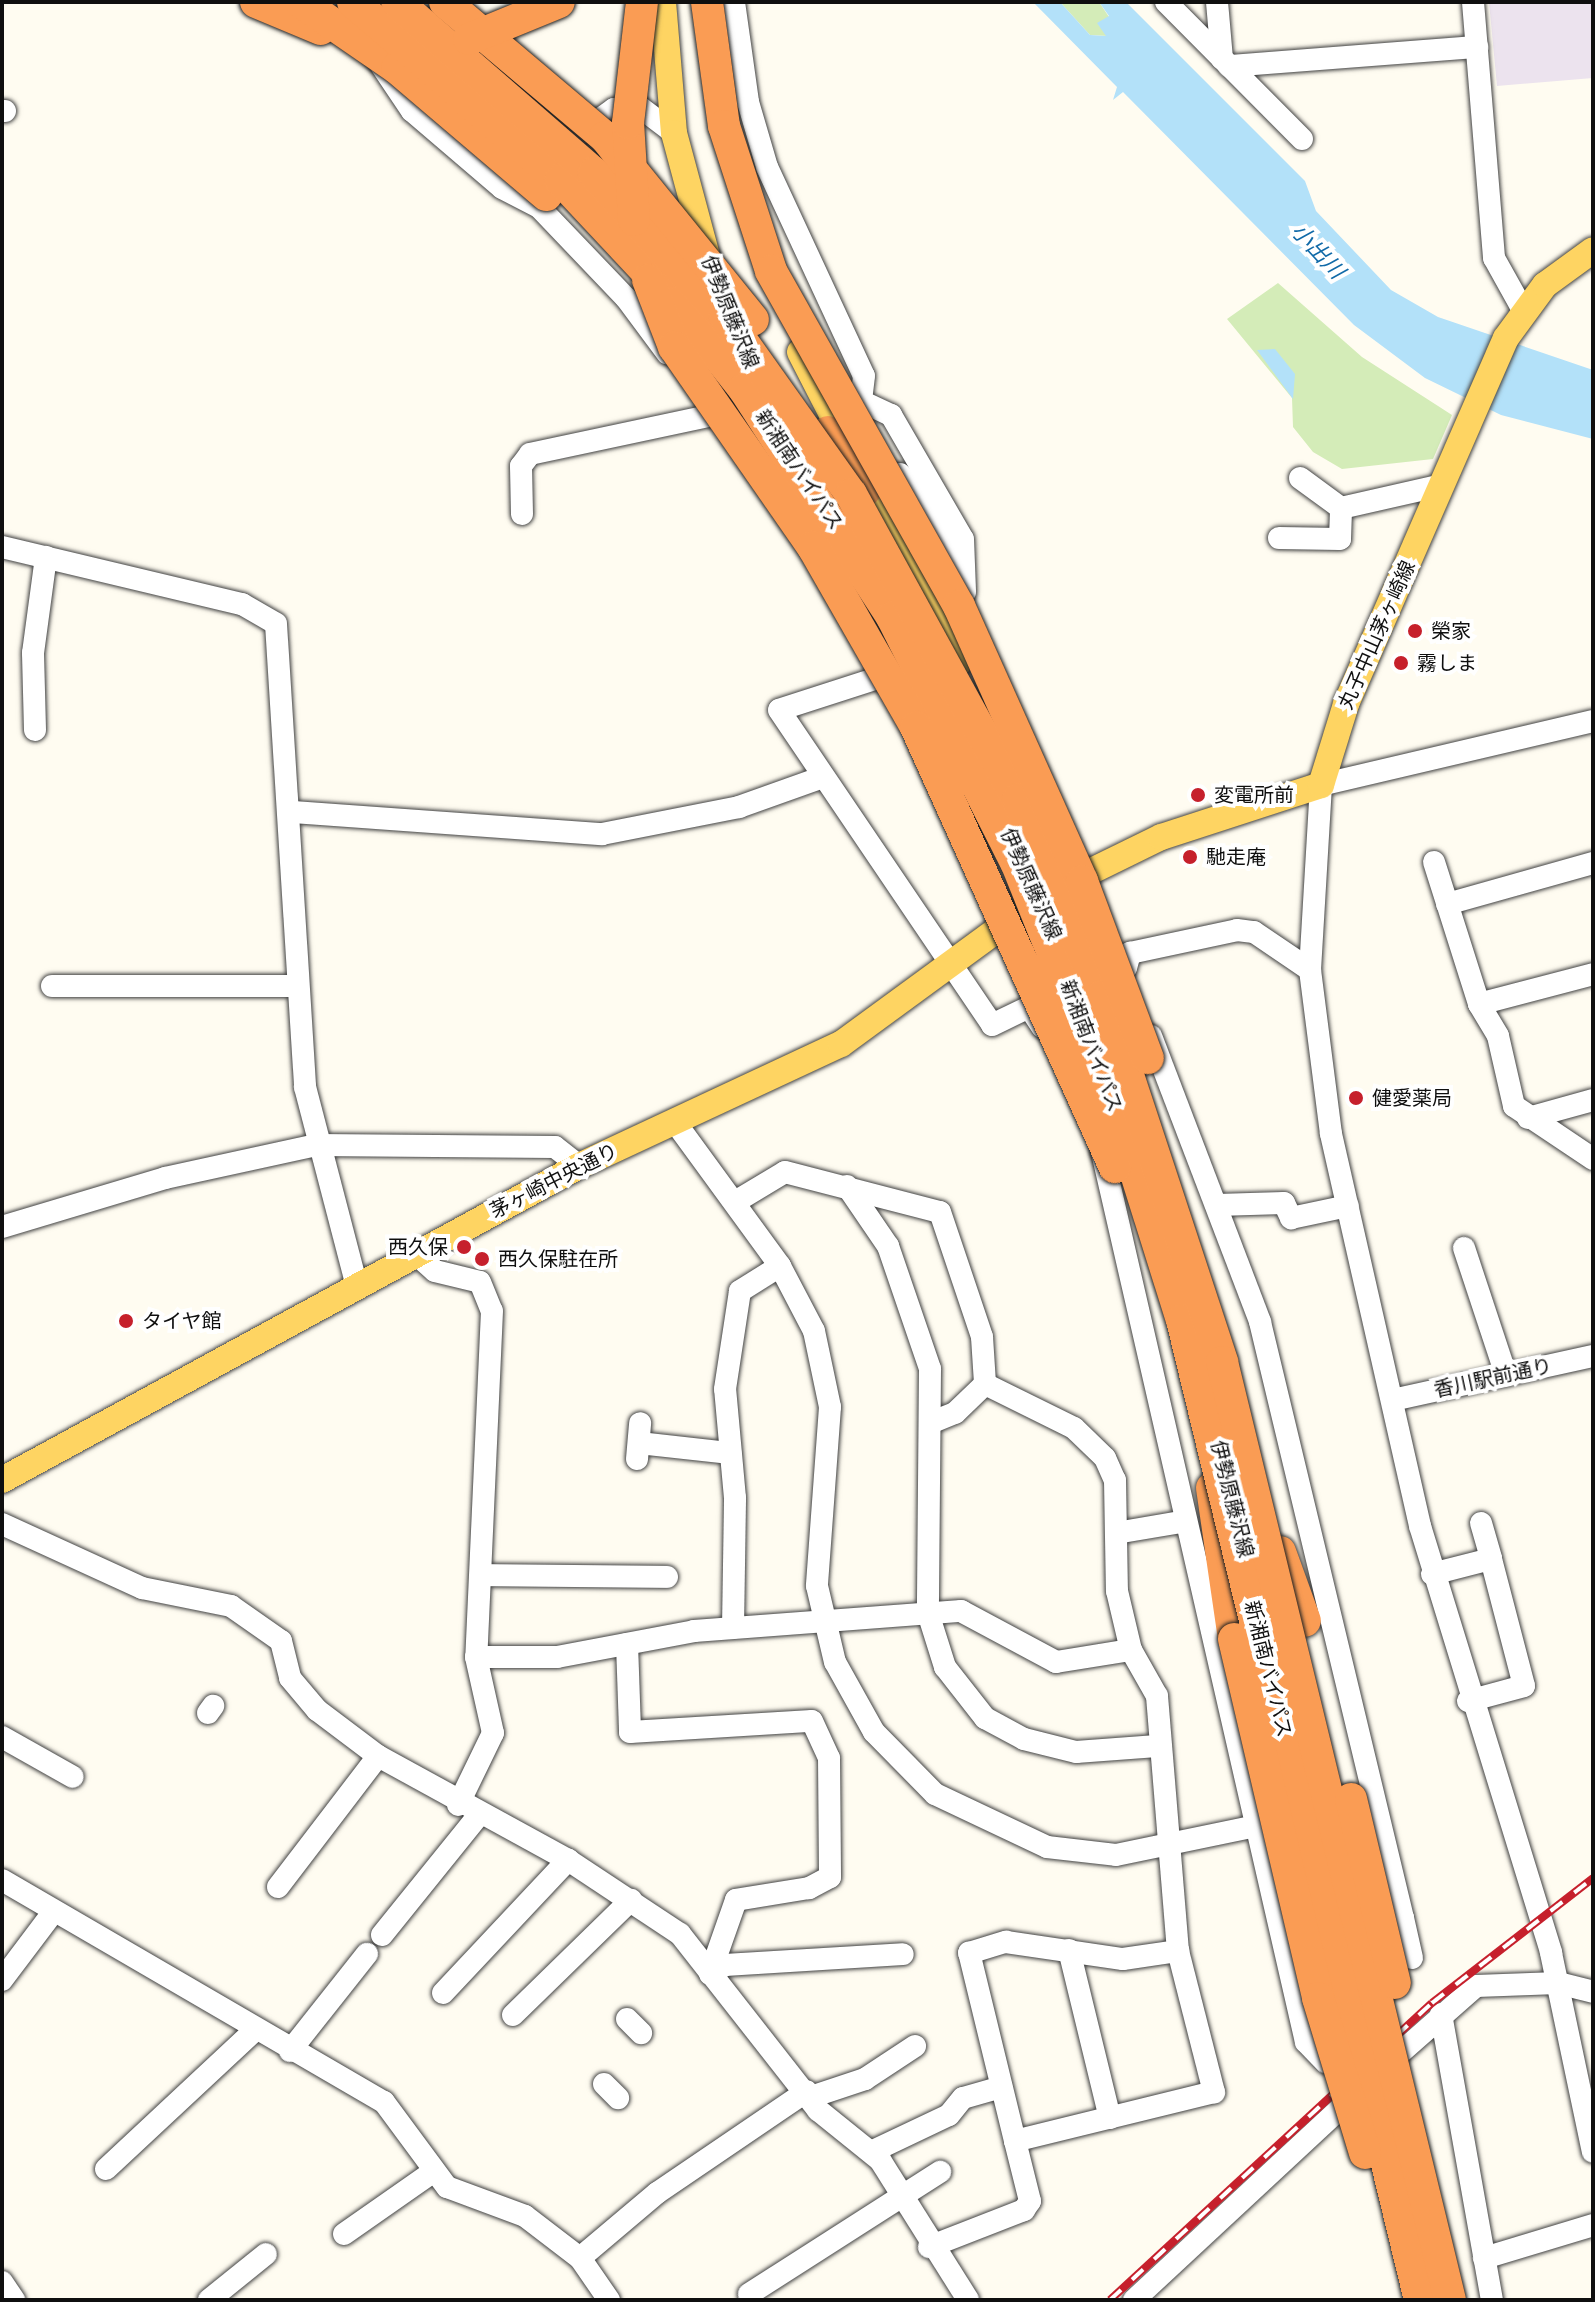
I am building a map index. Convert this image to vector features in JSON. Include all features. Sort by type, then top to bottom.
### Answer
[{"type":"highway","points":[[256,2],[348,37],[399,44],[481,36],[559,2]]},
{"type":"highway","points":[[301,2],[397,68],[518,169],[621,266],[830,505]]},
{"type":"highway","name":"新湘南バイパス","points":[[353,2],[571,170],[667,249],[795,409],[916,604],[983,730],[1061,897],[1158,1151],[1262,1523],[1450,2300]]},
{"type":"highway","name":"新湘南バイパス","points":[[397,2],[571,170],[753,401],[858,560],[945,714],[1085,1026],[1204,1369],[1418,2300]]},
{"type":"highway","points":[[445,2],[566,101],[643,179],[701,249],[840,442],[952,646]]},
{"type":"highway","points":[[642,2],[629,182],[660,317],[699,385],[813,547],[916,727],[1088,1103],[1204,1369],[1305,1621],[1379,1910],[1463,2300]]},
{"type":"highway","points":[[707,2],[724,126],[771,271],[959,606],[1106,939],[1200,1235],[1262,1523]]},
{"type":"highway","points":[[1204,1369],[1234,1639],[1318,1998],[1418,2300]]},
{"type":"main road","name":"伊勢原藤沢線","points":[[663,2],[674,133],[689,204],[724,305],[766,396],[950,709],[1091,981],[1204,1369],[1339,1901]]},
{"type":"main road","points":[[701,2],[706,76],[729,182],[764,278],[840,442]]},
{"type":"main road","name":"丸子中山茅ヶ崎線","points":[[1321,785],[1346,704],[1520,314],[1593,250]]},
{"type":"main road","name":"伊勢原藤沢線","points":[[952,646],[1009,772],[1046,895],[1133,1140],[1204,1369]]},
{"type":"main road","points":[[1046,895],[1161,837],[1321,785]]},
{"type":"main road","name":"茅ヶ崎中央通り","points":[[2,1480],[356,1283],[579,1166],[841,1044],[1046,895]]},
{"type":"main road","points":[[1428,2300],[1414,2209],[1444,2300]]},
{"type":"street","points":[[321,2],[367,32],[414,34],[556,145],[614,109],[650,112],[674,133]]},
{"type":"street","points":[[715,2],[735,30]]},
{"type":"street","points":[[734,2],[735,30],[767,167],[864,376],[865,403],[840,442]]},
{"type":"street","points":[[1166,2],[1302,139]]},
{"type":"street","points":[[1217,2],[1225,63]]},
{"type":"street","points":[[1473,2],[1494,258],[1520,314]]},
{"type":"street","points":[[367,32],[392,88],[412,111],[502,188],[539,207],[626,298],[802,536],[912,723],[950,709]]},
{"type":"street","points":[[1225,63],[1477,47]]},
{"type":"street","points":[[865,403],[891,415],[963,539],[965,592]]},
{"type":"street","points":[[522,514],[521,466],[530,454],[713,415]]},
{"type":"street","points":[[900,474],[915,489],[1052,785]]},
{"type":"street","points":[[1300,478],[1341,508],[1442,485]]},
{"type":"street","points":[[1293,532],[1340,539],[1341,508]]},
{"type":"street","points":[[2,547],[242,604],[276,624],[293,812],[296,986],[316,1145],[356,1283]]},
{"type":"street","points":[[35,730],[33,653],[46,557]]},
{"type":"street","points":[[884,676],[779,710],[820,778],[953,961],[992,1025],[1022,1007],[1035,1013],[1097,1154],[1186,1521],[1306,2042],[1325,2062]]},
{"type":"street","points":[[1592,2136],[1558,1983],[1468,1701],[1432,1574],[1321,1078],[1310,970],[1321,785],[1593,721]]},
{"type":"street","points":[[1009,772],[1040,759]]},
{"type":"street","points":[[293,812],[602,834],[739,807],[820,778]]},
{"type":"street","points":[[1434,862],[1479,1004],[1498,1036],[1514,1106],[1593,1159]]},
{"type":"street","points":[[1447,904],[1593,863]]},
{"type":"street","points":[[1310,970],[1254,932],[1237,930],[1130,953],[1126,968],[1260,1322],[1412,1958]]},
{"type":"street","points":[[1091,981],[1126,968]]},
{"type":"street","points":[[1479,1004],[1593,974]]},
{"type":"street","points":[[52,986],[296,986]]},
{"type":"street","points":[[1528,1118],[1593,1100]]},
{"type":"street","points":[[675,1122],[780,1266],[814,1331],[830,1407],[817,1548],[824,1622],[835,1662],[874,1732],[935,1794],[1047,1847],[1116,1855],[1167,1849],[1256,1826]]},
{"type":"street","points":[[1097,1154],[1133,1140]]},
{"type":"street","points":[[2,1227],[165,1178],[316,1145],[555,1147],[579,1166]]},
{"type":"street","points":[[735,1202],[785,1172],[940,1212],[982,1337],[985,1384],[955,1413],[930,1423]]},
{"type":"street","points":[[847,1186],[888,1246],[915,1311],[930,1369],[928,1613],[945,1667],[985,1718],[1024,1739],[1076,1752],[1157,1746]]},
{"type":"street","points":[[1217,1205],[1284,1203],[1291,1218],[1348,1206]]},
{"type":"street","points":[[1464,1248],[1506,1375]]},
{"type":"street","points":[[416,1254],[435,1271],[473,1278],[490,1299],[482,1575],[476,1657],[493,1733],[458,1805]]},
{"type":"street","points":[[733,1628],[730,1453],[725,1389],[740,1291],[780,1266]]},
{"type":"street","name":"香川駅前通り","points":[[1393,1400],[1593,1356]]},
{"type":"street","points":[[985,1384],[1074,1428],[1105,1458],[1115,1480],[1117,1591],[1131,1650],[1157,1696],[1157,1746],[1178,1951],[1214,2092],[1015,2141]]},
{"type":"street","points":[[639,1442],[730,1453]]},
{"type":"street","points":[[1116,1533],[1186,1521]]},
{"type":"street","points":[[1468,1701],[1524,1686],[1481,1523]]},
{"type":"street","points":[[2,1524],[142,1588],[231,1606],[281,1641],[290,1678],[317,1710],[378,1756],[458,1805],[568,1860],[680,1934],[809,2094],[871,2152],[899,2193],[929,2247],[968,2300]]},
{"type":"street","points":[[1432,1574],[1491,1559]]},
{"type":"street","points":[[482,1575],[667,1577]]},
{"type":"street","points":[[476,1657],[557,1657],[733,1628],[928,1613],[983,1618],[1056,1662],[1131,1650]]},
{"type":"street","points":[[627,1644],[630,1732],[812,1721],[829,1758],[830,1877],[809,1888],[736,1900],[710,1974]]},
{"type":"street","points":[[2,1737],[73,1777]]},
{"type":"street","points":[[278,1887],[378,1756]]},
{"type":"street","points":[[382,1935],[479,1815]]},
{"type":"street","points":[[443,1993],[568,1860]]},
{"type":"street","points":[[2,1880],[253,2032],[384,2102],[447,2187],[525,2216],[580,2258],[609,2300]]},
{"type":"street","points":[[513,2015],[631,1900]]},
{"type":"street","points":[[2,1980],[54,1911]]},
{"type":"street","points":[[1285,1951],[1403,1918]]},
{"type":"street","points":[[929,2247],[1024,2210],[1030,2201],[969,1953],[1006,1942],[1123,1959],[1178,1951]]},
{"type":"street","points":[[1069,1950],[1110,2118]]},
{"type":"street","points":[[290,2051],[367,1954]]},
{"type":"street","points":[[710,1974],[725,1965],[903,1954]]},
{"type":"street","points":[[1134,2300],[1441,2014],[1476,1986],[1558,1983],[1593,1992]]},
{"type":"street","points":[[1441,2014],[1492,2300]]},
{"type":"street","points":[[106,2169],[253,2032]]},
{"type":"street","points":[[580,2258],[657,2193],[809,2094],[865,2079],[915,2046]]},
{"type":"street","points":[[871,2152],[949,2115],[963,2098],[1001,2087]]},
{"type":"street","points":[[344,2234],[434,2171]]},
{"type":"street","points":[[749,2294],[899,2193],[940,2172]]},
{"type":"street","points":[[1484,2258],[1593,2225]]},
{"type":"street","points":[[209,2300],[266,2254]]},
{"type":"street","points":[[2,2282],[14,2300]]},
{"type":"shaded area","points":[[1489,2],[1593,2],[1593,78],[1497,86]]},
{"type":"green space","points":[[1060,2],[1099,2],[1109,17],[1108,36],[1090,35]]},
{"type":"green space","points":[[1278,283],[1362,357],[1452,415],[1433,459],[1342,469],[1313,452],[1293,427],[1292,398],[1227,319]]},
{"type":"water","name":"小出川","points":[[1033,2],[1060,2],[1090,35],[1106,36],[1097,23],[1109,16],[1099,2],[1126,2],[1305,181],[1316,211],[1391,290],[1438,317],[1593,370],[1593,439],[1501,415],[1425,378],[1354,325],[1123,92],[1113,100],[1117,87]]},
{"type":"water","points":[[1275,349],[1295,374],[1293,399],[1257,350]]},
{"type":"railway","points":[[1110,2300],[1432,2003],[1593,1878]]},
{"type":"place","name":"榮家","points":[[1415,631]]},
{"type":"place","name":"霧しま","points":[[1401,663]]},
{"type":"place","name":"変電所前","points":[[1198,795]]},
{"type":"place","name":"馳走庵","points":[[1190,857]]},
{"type":"place","name":"健愛薬局","points":[[1356,1098]]},
{"type":"place","name":"西久保","points":[[464,1247]]},
{"type":"place","name":"西久保駐在所","points":[[482,1259]]},
{"type":"place","name":"タイヤ館","points":[[126,1321]]}]
